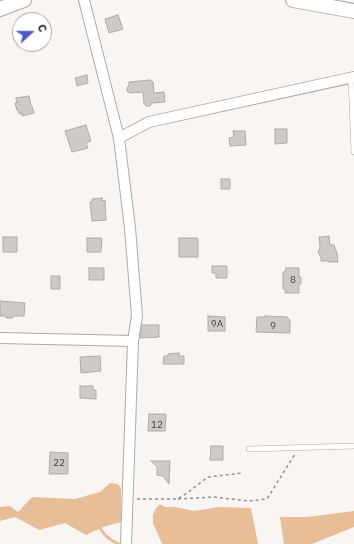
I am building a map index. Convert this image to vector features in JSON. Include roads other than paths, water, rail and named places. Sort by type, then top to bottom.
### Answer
[{"type":"main road","points":[[0,9],[24,0]]},
{"type":"main road","points":[[293,0],[354,11]]},
{"type":"street","points":[[84,0],[119,138],[130,228],[137,316],[133,341],[126,544]]},
{"type":"street","points":[[119,138],[149,122],[352,78]]},
{"type":"street","points":[[0,338],[133,341]]},
{"type":"lane","points":[[352,78],[354,152]]},
{"type":"lane","points":[[249,450],[354,446]]},
{"type":"waterway","points":[[100,528],[105,535],[119,544]]}]
